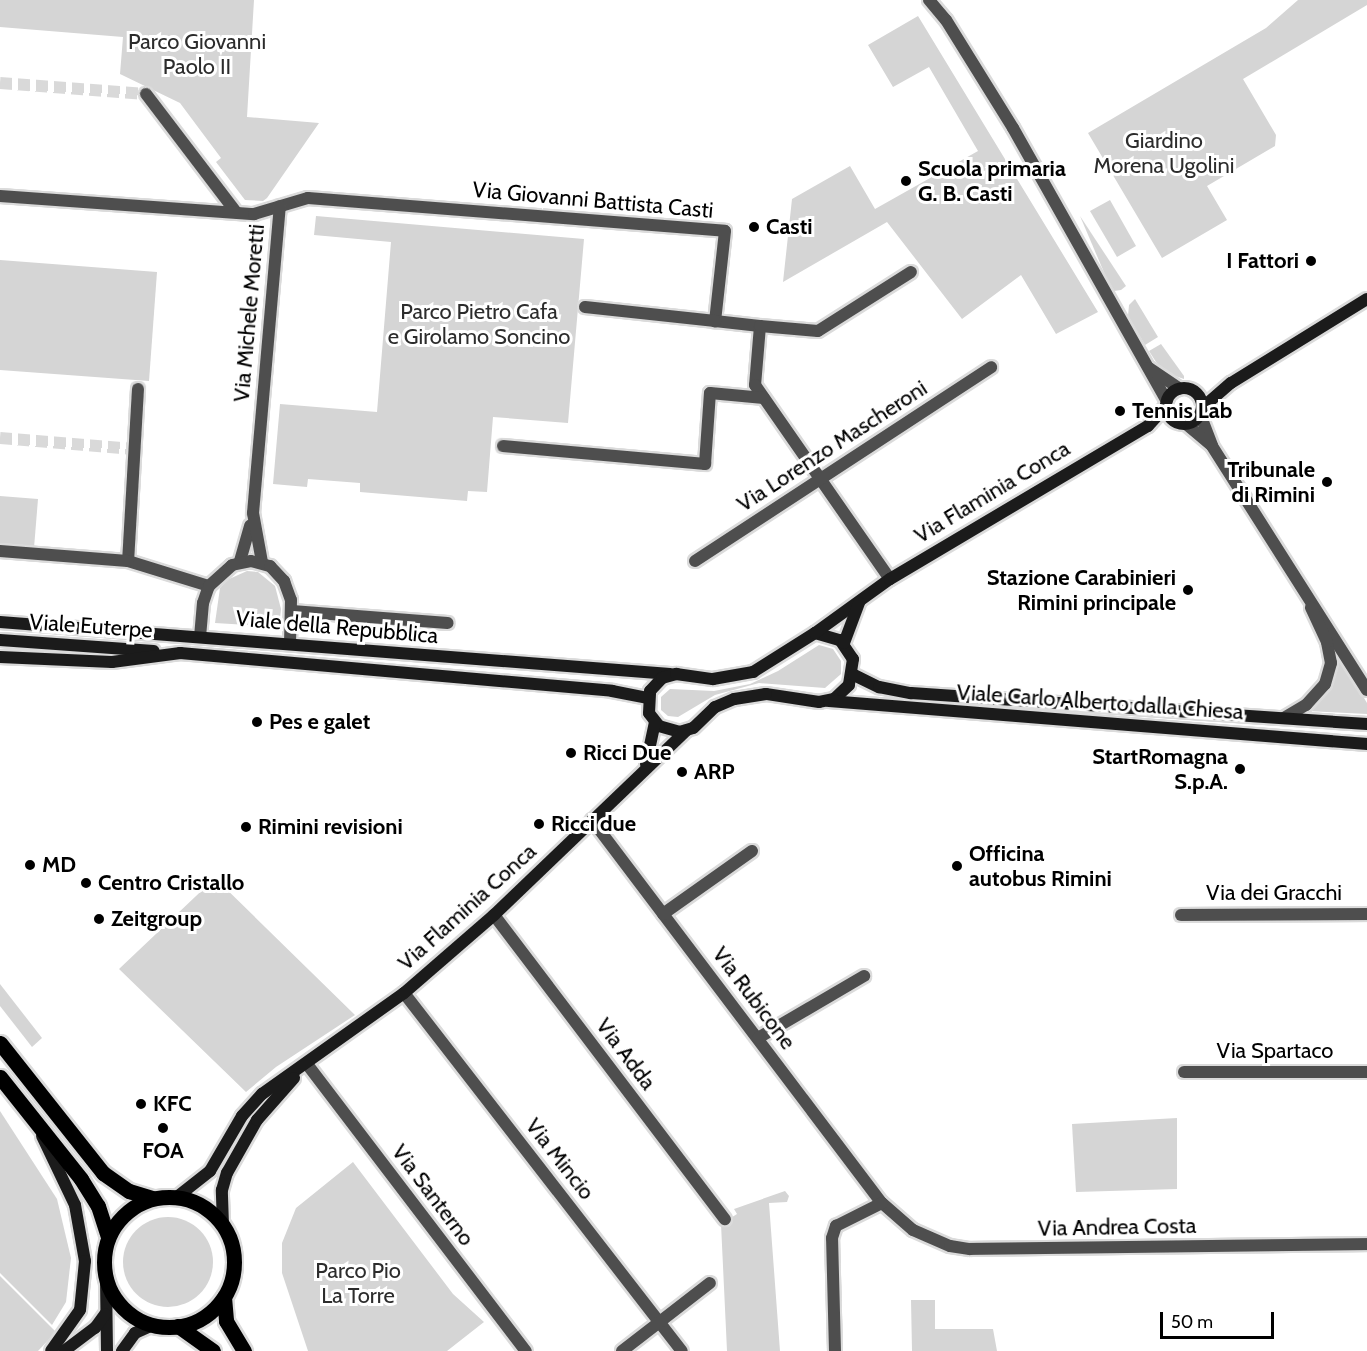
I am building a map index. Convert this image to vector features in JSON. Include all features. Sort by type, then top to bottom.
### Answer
[{"type":"main road","points":[[1167,404],[1180,423],[1201,411],[1231,382],[1367,299]]},
{"type":"main road","points":[[1180,389],[1195,392],[1231,382]]},
{"type":"main road","name":"Via Flaminia Conca","points":[[814,633],[890,579],[1148,426],[1180,389]]},
{"type":"main road","points":[[1195,392],[1201,411]]},
{"type":"main road","name":"Via Flaminia Conca","points":[[1148,426],[1180,423]]},
{"type":"main road","points":[[844,643],[861,600]]},
{"type":"main road","name":"Viale della Repubblica","points":[[0,622],[713,679],[753,672],[814,633]]},
{"type":"main road","points":[[814,633],[832,635],[844,643],[853,659],[854,675],[846,690],[830,701]]},
{"type":"main road","name":"Viale Euterpe","points":[[0,640],[180,653]]},
{"type":"main road","name":"Viale della Repubblica","points":[[0,657],[112,662],[180,653],[612,691],[648,698]]},
{"type":"main road","points":[[645,769],[652,749],[655,722],[648,698],[656,682],[670,674]]},
{"type":"main road","name":"Viale Carlo Alberto dalla Chiesa","points":[[854,675],[891,690],[1367,724]]},
{"type":"main road","name":"Viale Carlo Alberto dalla Chiesa","points":[[686,731],[716,707],[742,698],[766,694],[981,714],[1367,744]]},
{"type":"main road","points":[[655,722],[670,732],[686,731]]},
{"type":"main road","name":"Via Flaminia Conca","points":[[177,1197],[210,1171],[242,1116],[262,1094],[404,993],[494,915],[686,731]]},
{"type":"main road","points":[[0,1043],[104,1173],[129,1191],[152,1198],[177,1197],[203,1206],[223,1225],[234,1261],[224,1298],[226,1321],[244,1351]]},
{"type":"main road","name":"Via Flaminia Conca","points":[[223,1225],[222,1190],[242,1144],[269,1103],[307,1064]]},
{"type":"main road","points":[[0,1077],[81,1179],[98,1206],[108,1237]]},
{"type":"main road","points":[[38,1126],[75,1205],[85,1261],[80,1310],[51,1351]]},
{"type":"main road","points":[[107,1351],[104,1258],[108,1237],[130,1209],[152,1198]]},
{"type":"main road","points":[[106,1279],[119,1304],[153,1325]]},
{"type":"main road","points":[[122,1351],[135,1333],[153,1325],[178,1326],[204,1317],[224,1298]]},
{"type":"main road","points":[[64,1351],[95,1328],[105,1314]]},
{"type":"main road","points":[[178,1326],[213,1351]]},
{"type":"street","points":[[929,0],[946,20],[1092,262],[1100,288],[1167,404]]},
{"type":"street","points":[[146,94],[236,212]]},
{"type":"street","name":"Via Michele Moretti","points":[[0,196],[254,214],[280,206],[253,513],[240,561]]},
{"type":"street","name":"Via Giovanni Battista Casti","points":[[280,206],[308,198],[725,231],[715,321]]},
{"type":"street","points":[[585,307],[818,331],[911,272]]},
{"type":"street","points":[[760,326],[755,385],[890,579]]},
{"type":"street","points":[[1145,364],[1180,389]]},
{"type":"street","name":"Via Lorenzo Mascheroni","points":[[695,561],[991,367]]},
{"type":"street","points":[[128,561],[138,388]]},
{"type":"street","points":[[503,446],[705,464],[710,393],[764,398]]},
{"type":"street","points":[[1201,411],[1212,446],[1310,603],[1327,642],[1331,663],[1325,684],[1306,705],[1284,718]]},
{"type":"street","points":[[1180,423],[1212,446]]},
{"type":"street","name":"Via Michele Moretti","points":[[253,513],[262,562]]},
{"type":"street","points":[[0,551],[128,561],[209,586]]},
{"type":"street","points":[[201,637],[203,603],[209,586],[224,570],[240,561],[262,562],[284,581],[292,611],[290,644]]},
{"type":"street","points":[[1310,603],[1323,618],[1367,690]]},
{"type":"street","points":[[292,611],[448,623]]},
{"type":"street","points":[[981,714],[982,697]]},
{"type":"street","name":"Via Rubicone","points":[[592,820],[882,1203]]},
{"type":"street","points":[[663,914],[753,851]]},
{"type":"street","name":"Via dei Gracchi","points":[[1181,915],[1367,914]]},
{"type":"street","name":"Via Adda","points":[[494,915],[725,1220]]},
{"type":"street","points":[[758,1038],[864,976]]},
{"type":"street","name":"Via Mincio","points":[[404,993],[682,1351]]},
{"type":"street","name":"Via Santerno","points":[[307,1064],[526,1351]]},
{"type":"street","name":"Via Spartaco","points":[[1184,1072],[1367,1072]]},
{"type":"street","points":[[835,1351],[834,1232],[847,1218],[882,1203]]},
{"type":"street","name":"Via Andrea Costa","points":[[882,1203],[913,1230],[950,1246],[970,1249],[1367,1244]]},
{"type":"street","points":[[622,1351],[711,1283]]},
{"type":"green space","name":"Parco Giovanni Paolo II","points":[[0,0],[254,0],[247,117],[319,123],[267,198],[263,201],[245,200],[216,162],[221,158],[180,103],[120,74],[123,37],[0,27]]},
{"type":"green space","name":"Giardino Morena Ugolini","points":[[1298,0],[1367,0],[1367,5],[1243,79],[1276,135],[1275,146],[1207,186],[1227,220],[1162,258],[1088,133],[1266,28]]},
{"type":"green space","points":[[918,16],[1098,312],[1056,334],[1021,275],[962,319],[887,222],[783,282],[792,199],[850,166],[875,209],[978,151],[929,67],[893,87],[868,45]]},
{"type":"green space","points":[[1110,200],[1136,246],[1117,257],[1090,211]]},
{"type":"green space","name":"Parco Pietro Cafa e Girolamo Soncino","points":[[316,216],[584,239],[568,423],[493,417],[487,492],[468,491],[467,501],[360,492],[360,483],[308,479],[307,487],[273,484],[280,404],[377,412],[391,242],[314,235]]},
{"type":"green space","points":[[1080,216],[1126,286],[1121,290],[1114,291],[1109,284]]},
{"type":"green space","points":[[0,260],[157,272],[149,381],[0,370]]},
{"type":"green space","points":[[1135,299],[1158,337],[1145,345],[1128,316],[1129,305]]},
{"type":"green space","points":[[1161,344],[1184,379],[1166,373],[1156,362],[1149,351]]},
{"type":"green space","points":[[0,496],[38,499],[34,548],[0,545]]},
{"type":"green space","points":[[247,571],[258,572],[275,586],[281,609],[279,627],[215,623],[220,588],[227,580]]},
{"type":"green space","points":[[819,645],[833,649],[841,661],[841,674],[825,688],[759,683],[715,695],[678,717],[668,716],[661,710],[661,697],[670,689],[714,691],[750,684],[778,671]]},
{"type":"green space","points":[[1339,656],[1367,703],[1367,714],[1307,711],[1331,686]]},
{"type":"green space","points":[[215,878],[355,1015],[276,1067],[246,1092],[119,969]]},
{"type":"green space","points":[[0,984],[42,1038],[32,1047],[0,1006]]},
{"type":"green space","points":[[0,1111],[57,1199],[71,1258],[66,1302],[52,1325],[0,1273]]},
{"type":"green space","points":[[1177,1118],[1177,1189],[1076,1192],[1072,1124]]},
{"type":"green space","name":"Parco Pio La Torre","points":[[353,1162],[453,1294],[484,1322],[447,1351],[308,1351],[282,1273],[282,1243],[296,1208]]},
{"type":"green space","points":[[785,1191],[789,1196],[787,1202],[769,1203],[780,1351],[727,1351],[721,1224],[737,1214],[734,1209]]},
{"type":"green space","points":[[168,1217],[185,1220],[200,1230],[210,1245],[213,1262],[210,1279],[200,1294],[185,1304],[168,1307],[151,1304],[136,1294],[126,1279],[123,1262],[126,1245],[136,1230],[151,1220]]},
{"type":"green space","points":[[0,1276],[56,1332],[38,1351],[0,1351]]},
{"type":"green space","points":[[911,1300],[935,1300],[935,1329],[993,1329],[997,1351],[912,1351]]},
{"type":"tunnel","points":[[0,83],[146,94]]},
{"type":"tunnel","points":[[0,438],[134,449]]},
{"type":"place","name":"Scuola primaria G. B. Casti","points":[[906,181]]},
{"type":"place","name":"Casti","points":[[754,227]]},
{"type":"place","name":"I Fattori","points":[[1311,261]]},
{"type":"place","name":"Tennis Lab","points":[[1120,411]]},
{"type":"place","name":"Tribunale di Rimini","points":[[1327,482]]},
{"type":"place","name":"Stazione Carabinieri Rimini principale","points":[[1188,590]]},
{"type":"place","name":"Pes e galet","points":[[257,722]]},
{"type":"place","name":"Ricci Due","points":[[571,753]]},
{"type":"place","name":"StartRomagna S.p.A.","points":[[1240,769]]},
{"type":"place","name":"ARP","points":[[682,772]]},
{"type":"place","name":"Ricci due","points":[[539,824]]},
{"type":"place","name":"Rimini revisioni","points":[[246,827]]},
{"type":"place","name":"MD","points":[[30,865]]},
{"type":"place","name":"Officina autobus Rimini","points":[[957,866]]},
{"type":"place","name":"Centro Cristallo","points":[[86,883]]},
{"type":"place","name":"Zeitgroup","points":[[99,919]]},
{"type":"place","name":"KFC","points":[[141,1104]]},
{"type":"place","name":"FOA","points":[[163,1128]]}]
